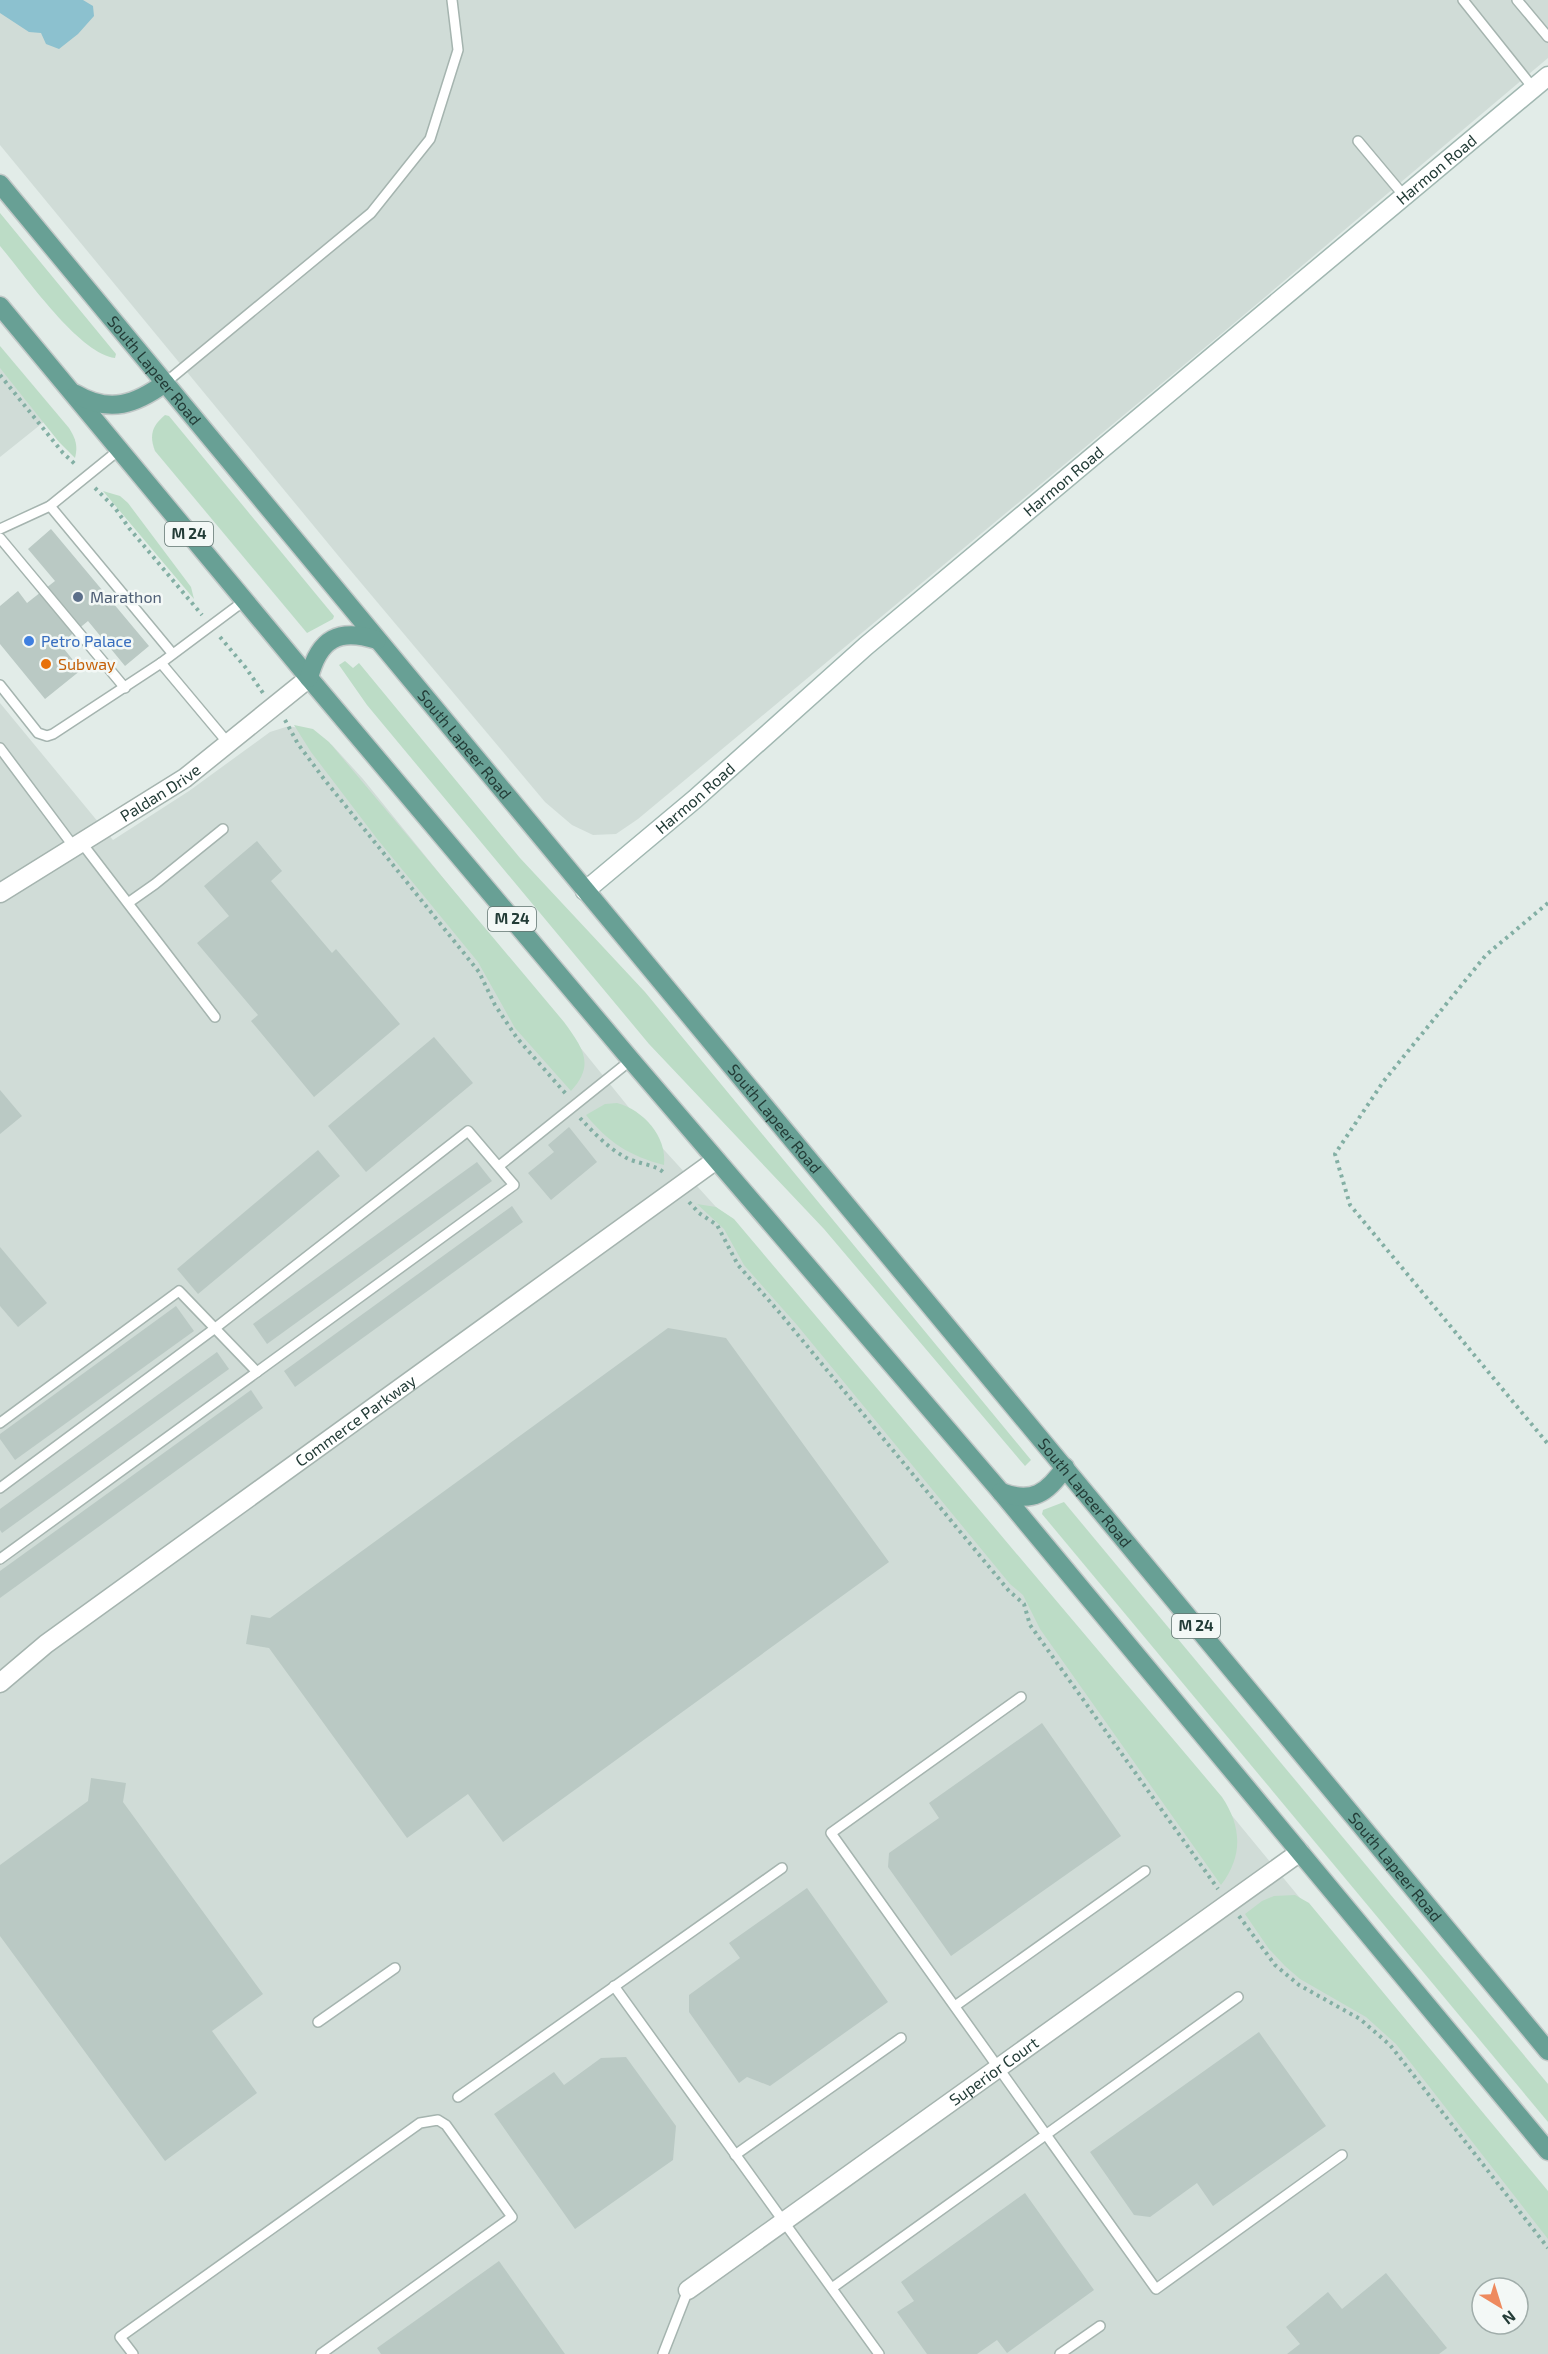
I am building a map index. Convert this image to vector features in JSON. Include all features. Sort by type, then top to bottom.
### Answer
[{"type":"main road","name":"South Lapeer Road","points":[[0,184],[1548,2051]]},
{"type":"main road","name":"M 24","points":[[0,306],[244,601],[631,1060],[1001,1492],[1548,2151]]},
{"type":"main road","points":[[70,390],[89,401],[106,405],[126,404],[146,396],[165,383]]},
{"type":"main road","points":[[309,678],[312,662],[319,650],[330,640],[345,634],[377,640]]},
{"type":"main road","points":[[1001,1492],[1013,1497],[1026,1498],[1038,1494],[1053,1483],[1065,1467]]},
{"type":"street","name":"Harmon Road","points":[[585,891],[695,799],[866,646],[1548,76]]},
{"type":"street","name":"Paldan Drive","points":[[0,893],[185,778],[309,678]]},
{"type":"street","name":"Commerce Parkway","points":[[0,1683],[46,1644],[716,1160]]},
{"type":"street","name":"Superior Court","points":[[688,2290],[1300,1852]]},
{"type":"lane","points":[[165,383],[371,213],[430,139],[458,50],[452,0]]},
{"type":"lane","points":[[1463,0],[1534,88]]},
{"type":"lane","points":[[1517,0],[1548,38]]},
{"type":"lane","points":[[1358,141],[1405,197]]},
{"type":"lane","points":[[0,529],[50,506],[119,450]]},
{"type":"lane","points":[[50,506],[172,653]]},
{"type":"lane","points":[[0,538],[125,688]]},
{"type":"lane","points":[[0,685],[38,733],[47,736],[53,734],[161,663],[244,601]]},
{"type":"lane","points":[[161,663],[228,743]]},
{"type":"lane","points":[[0,748],[128,903],[215,1017]]},
{"type":"lane","points":[[128,903],[223,829]]},
{"type":"lane","points":[[499,1166],[631,1060]]},
{"type":"lane","points":[[0,1559],[514,1185],[468,1131],[214,1329],[2,1483]]},
{"type":"lane","points":[[0,1423],[179,1291],[257,1372]]},
{"type":"lane","points":[[1021,1697],[831,1833],[1156,2289],[1342,2155]]},
{"type":"lane","points":[[458,2097],[782,1868]]},
{"type":"lane","points":[[955,2006],[1145,1871]]},
{"type":"lane","points":[[318,2022],[395,1968]]},
{"type":"lane","points":[[615,1986],[879,2354]]},
{"type":"lane","points":[[832,2288],[1238,1997]]},
{"type":"lane","points":[[735,2155],[901,2038]]},
{"type":"lane","points":[[133,2354],[120,2337],[420,2123],[438,2120],[446,2125],[512,2217],[321,2354]]},
{"type":"lane","points":[[663,2354],[688,2290]]},
{"type":"lane","points":[[1060,2354],[1100,2326]]},
{"type":"path","points":[[0,375],[59,448],[74,463]]},
{"type":"path","points":[[98,491],[115,508],[194,606]]},
{"type":"path","points":[[228,646],[257,685]]},
{"type":"path","points":[[289,726],[298,744],[324,779],[474,965],[495,1005],[517,1038],[568,1095]]},
{"type":"path","points":[[1548,903],[1486,955],[1383,1082],[1335,1154],[1350,1205],[1548,1444]]},
{"type":"path","points":[[580,1118],[622,1156],[662,1170]]},
{"type":"path","points":[[692,1205],[717,1225],[747,1276],[1009,1591],[1021,1600],[1030,1625],[1218,1888]]},
{"type":"path","points":[[1240,1918],[1275,1965],[1299,1985],[1360,2019],[1390,2045],[1548,2248]]},
{"type":"shaded area","points":[[0,0],[1548,0],[1548,58],[1226,330],[638,819],[616,834],[593,835],[572,825],[545,802],[341,559],[0,145]]},
{"type":"shaded area","points":[[0,356],[50,417],[0,457]]},
{"type":"shaded area","points":[[0,703],[113,840],[189,791],[270,732],[289,726],[308,730],[332,745],[363,779],[656,1141],[805,1305],[1201,1778],[1548,2199],[1548,2354],[0,2354]]},
{"type":"green space","points":[[0,213],[116,354],[115,358],[85,343],[37,293],[0,246]]},
{"type":"green space","points":[[0,346],[69,428],[76,443],[75,458],[59,442],[0,368]]},
{"type":"green space","points":[[165,415],[169,416],[334,616],[333,619],[307,633],[155,451],[152,440],[153,431]]},
{"type":"green space","points":[[103,491],[120,496],[128,503],[191,587],[194,599]]},
{"type":"green space","points":[[345,661],[353,668],[359,663],[520,858],[645,992],[1031,1460],[1025,1466],[824,1229],[649,1044],[367,705],[339,665]]},
{"type":"green space","points":[[294,725],[313,729],[329,742],[564,1022],[581,1048],[585,1064],[579,1081],[571,1091],[515,1028],[478,962],[378,840],[311,752]]},
{"type":"green space","points":[[617,1103],[636,1112],[651,1126],[662,1144],[664,1165],[620,1147],[586,1115],[605,1104]]},
{"type":"green space","points":[[697,1204],[716,1207],[734,1219],[1222,1797],[1233,1819],[1237,1841],[1233,1863],[1221,1885],[1040,1629],[1023,1595],[1010,1584],[797,1325],[744,1265],[724,1229]]},
{"type":"green space","points":[[1064,1502],[1548,2084],[1548,2122],[1042,1514],[1043,1510]]},
{"type":"green space","points":[[1295,1895],[1309,1903],[1548,2191],[1548,2239],[1396,2044],[1366,2017],[1300,1979],[1269,1949],[1245,1914],[1262,1901],[1274,1896]]},
{"type":"water","points":[[0,0],[83,0],[93,6],[94,16],[78,34],[59,49],[46,44],[41,33],[29,32],[0,13]]},
{"type":"building","points":[[51,529],[149,646],[125,666],[88,621],[60,644],[81,670],[45,699],[0,644],[0,606],[18,591],[27,603],[55,581],[28,549]]},
{"type":"building","points":[[257,841],[282,871],[271,881],[332,953],[336,949],[400,1024],[314,1097],[251,1021],[258,1015],[197,943],[229,916],[204,886]]},
{"type":"building","points":[[434,1037],[473,1083],[366,1172],[328,1126]]},
{"type":"building","points":[[0,1090],[22,1116],[0,1134]]},
{"type":"building","points":[[569,1127],[597,1162],[551,1200],[528,1173],[554,1152],[548,1145]]},
{"type":"building","points":[[318,1150],[340,1176],[198,1294],[177,1269]]},
{"type":"building","points":[[477,1162],[492,1181],[267,1344],[253,1324]]},
{"type":"building","points":[[512,1206],[523,1222],[295,1387],[284,1371]]},
{"type":"building","points":[[0,1247],[47,1303],[18,1327],[0,1306]]},
{"type":"building","points":[[176,1306],[194,1331],[15,1460],[0,1439],[0,1434]]},
{"type":"building","points":[[668,1328],[726,1338],[889,1562],[503,1842],[468,1794],[407,1838],[269,1648],[246,1644],[251,1615],[270,1618]]},
{"type":"building","points":[[217,1352],[229,1369],[2,1533],[0,1509]]},
{"type":"building","points":[[251,1390],[263,1408],[0,1598],[0,1571]]},
{"type":"building","points":[[1042,1723],[1121,1836],[951,1956],[888,1867],[889,1853],[939,1818],[929,1803]]},
{"type":"building","points":[[91,1778],[126,1783],[123,1802],[263,1994],[212,2031],[257,2093],[165,2161],[0,1936],[0,1865],[88,1801]]},
{"type":"building","points":[[807,1888],[888,2002],[770,2086],[747,2077],[739,2083],[689,2012],[689,1995],[740,1958],[729,1943]]},
{"type":"building","points":[[1259,2032],[1326,2126],[1213,2206],[1197,2183],[1150,2217],[1134,2215],[1090,2152]]},
{"type":"building","points":[[626,2057],[676,2126],[673,2160],[575,2229],[494,2114],[554,2072],[564,2085],[601,2058]]},
{"type":"building","points":[[1025,2193],[1094,2290],[1007,2353],[997,2340],[977,2354],[927,2354],[897,2312],[914,2301],[901,2282]]},
{"type":"building","points":[[499,2261],[565,2354],[381,2354],[377,2348]]},
{"type":"building","points":[[1386,2273],[1447,2348],[1439,2354],[1287,2354],[1300,2344],[1286,2327],[1328,2292],[1342,2309]]},
{"type":"place","name":"Marathon","points":[[78,597]]},
{"type":"place","name":"Petro Palace","points":[[29,641]]},
{"type":"place","name":"Subway","points":[[46,664]]}]
